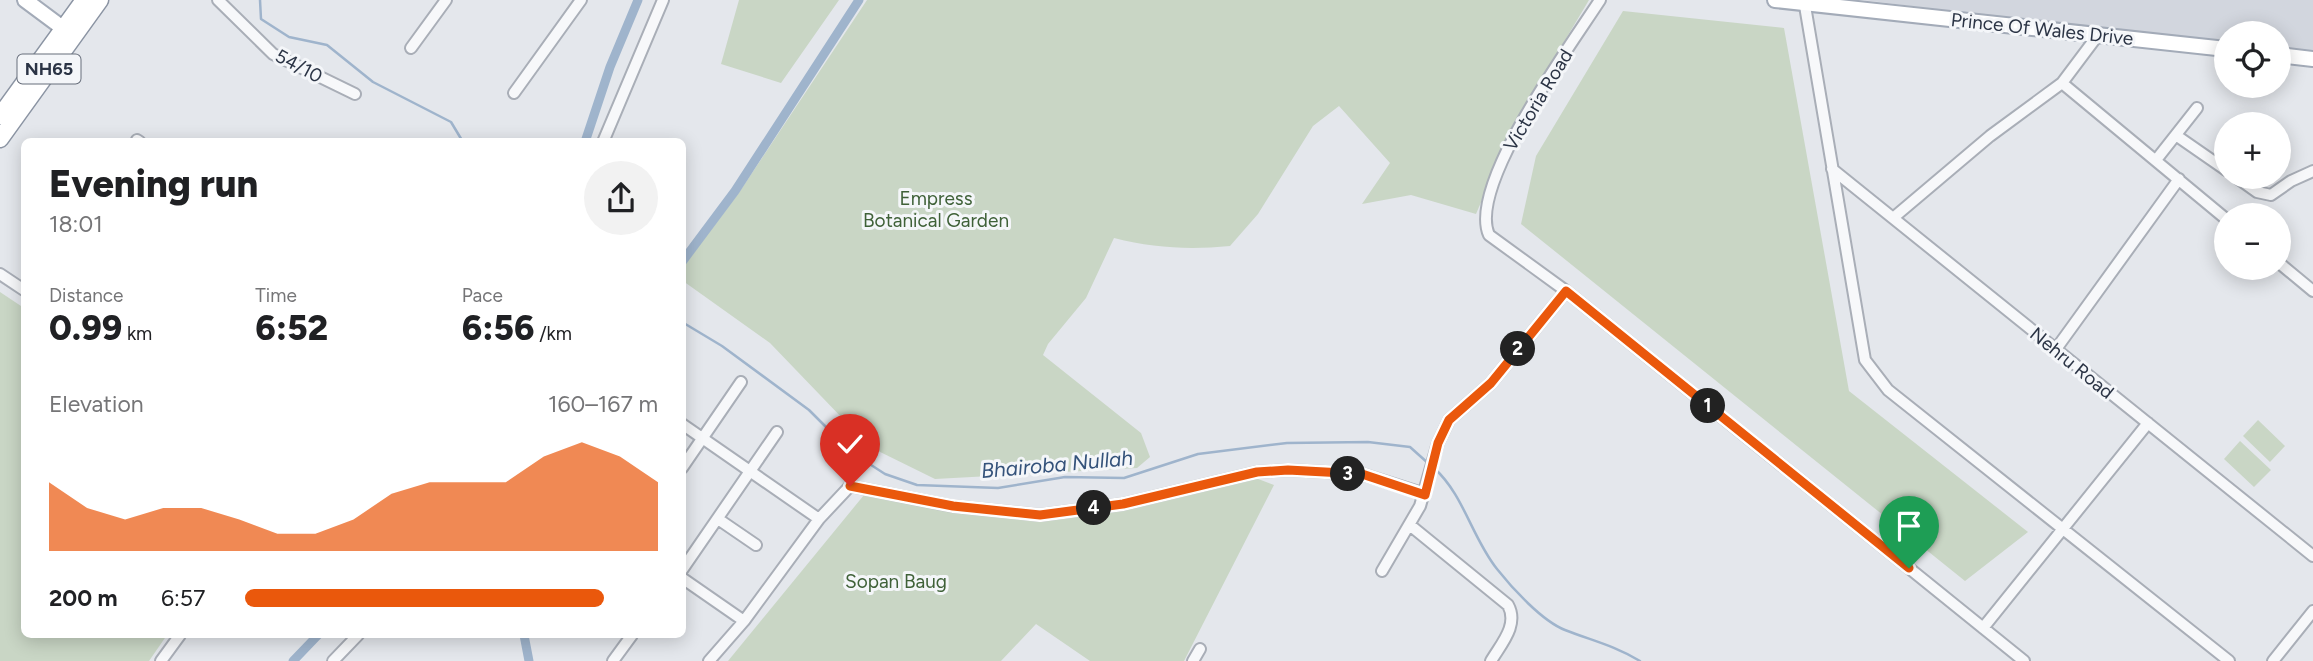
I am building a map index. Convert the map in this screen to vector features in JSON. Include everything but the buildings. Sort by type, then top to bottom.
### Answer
[{"type":"highway","name":"NH65","points":[[0,116],[84,0]]},
{"type":"highway","name":"NH65","points":[[0,139],[100,0]]},
{"type":"main road","points":[[25,0],[66,26]]},
{"type":"main road","points":[[39,0],[66,26]]},
{"type":"main road","name":"Prince Of Wales Drive","points":[[1775,0],[2214,48]]},
{"type":"main road","points":[[2291,56],[2313,59]]},
{"type":"street","name":"54/10","points":[[218,0],[273,54],[355,94]]},
{"type":"street","points":[[411,48],[446,0]]},
{"type":"street","points":[[514,93],[581,0]]},
{"type":"street","points":[[605,138],[663,0]]},
{"type":"street","name":"Victoria Road","points":[[1600,0],[1515,131],[1500,167],[1484,225],[1489,235],[1566,291],[2024,661]]},
{"type":"street","points":[[1805,2],[1865,360],[1873,374],[1888,390],[2230,661]]},
{"type":"street","points":[[1893,218],[1990,136],[2062,83],[2098,35]]},
{"type":"street","points":[[2062,83],[2214,209]]},
{"type":"street","points":[[2156,160],[2197,108]]},
{"type":"street","points":[[2177,136],[2214,162]]},
{"type":"street","name":"Nehru Road","points":[[1832,169],[2313,556]]},
{"type":"street","points":[[2291,181],[2313,171]]},
{"type":"street","points":[[2056,349],[2179,179]]},
{"type":"street","points":[[2253,189],[2271,195],[2280,189]]},
{"type":"street","points":[[2291,273],[2313,291]]},
{"type":"street","points":[[0,274],[21,288]]},
{"type":"street","points":[[1382,571],[1411,526],[1426,489],[1438,443],[1458,409],[1491,383],[1566,291]]},
{"type":"street","points":[[686,462],[741,382]]},
{"type":"street","points":[[1983,628],[2148,423]]},
{"type":"street","points":[[686,426],[819,519]]},
{"type":"street","points":[[686,564],[778,432]]},
{"type":"street","points":[[709,661],[744,621],[819,519],[850,486],[953,506],[1040,515],[1123,504],[1246,475],[1280,471],[1362,474],[1426,489]]},
{"type":"street","points":[[718,519],[756,545]]},
{"type":"street","points":[[1411,526],[1508,605],[1513,617],[1511,626],[1491,661]]},
{"type":"street","points":[[686,581],[744,621]]},
{"type":"street","points":[[2273,661],[2313,611]]},
{"type":"street","points":[[160,661],[178,638]]},
{"type":"street","points":[[333,661],[355,638]]},
{"type":"street","points":[[613,661],[630,638]]},
{"type":"street","points":[[1193,661],[1200,649]]},
{"type":"shaded area","points":[[1863,0],[2313,0],[2313,56],[2291,53],[2291,21],[2214,21],[2214,44]]},
{"type":"green space","points":[[739,0],[839,0],[781,83],[721,64]]},
{"type":"green space","name":"Empress Botanical Garden","points":[[867,0],[1589,0],[1512,129],[1476,214],[1411,195],[1362,204],[1390,163],[1339,106],[1313,126],[1258,214],[1230,246],[1172,247],[1114,238],[1086,298],[1048,344],[1043,355],[1141,433],[1150,457],[1137,468],[935,479],[870,447],[770,343],[686,283],[686,263],[738,194]]},
{"type":"green space","points":[[1623,11],[1784,28],[1849,391],[2028,532],[1965,581],[1521,224],[1536,156]]},
{"type":"green space","points":[[0,292],[21,306],[21,638],[165,638],[149,661],[0,661]]},
{"type":"green space","points":[[2258,420],[2285,446],[2270,462],[2243,436]]},
{"type":"green space","points":[[2240,441],[2271,470],[2254,487],[2224,459]]},
{"type":"green space","name":"Sopan Baug","points":[[1253,477],[1274,485],[1184,661],[1090,661],[1036,624],[1001,661],[728,661],[864,495],[960,510],[1044,516],[1142,506]]},
{"type":"waterway","name":"Bhairoba Nullah","points":[[260,0],[261,19],[289,37],[327,45],[373,82],[451,122],[461,138]]},
{"type":"waterway","points":[[586,138],[610,67],[638,0]]},
{"type":"waterway","points":[[686,257],[735,191],[859,0]]},
{"type":"waterway","name":"Bhairoba Nullah","points":[[686,324],[722,346],[809,410],[851,452],[885,474],[917,485],[998,488],[1065,477],[1124,478],[1198,454],[1287,443],[1368,442],[1410,447],[1429,464]]},
{"type":"waterway","name":"Bhairoba Nullah","points":[[1434,468],[1461,504],[1488,557],[1528,603],[1556,626],[1612,647],[1640,661]]},
{"type":"waterway","points":[[293,661],[315,638]]},
{"type":"waterway","points":[[525,638],[529,661]]},
{"type":"route","points":[[850,486],[953,506],[1040,515],[1123,504],[1257,472],[1288,470],[1362,474],[1393,482],[1425,495],[1438,443],[1449,420],[1467,401],[1491,383],[1566,291],[1909,568]]}]
